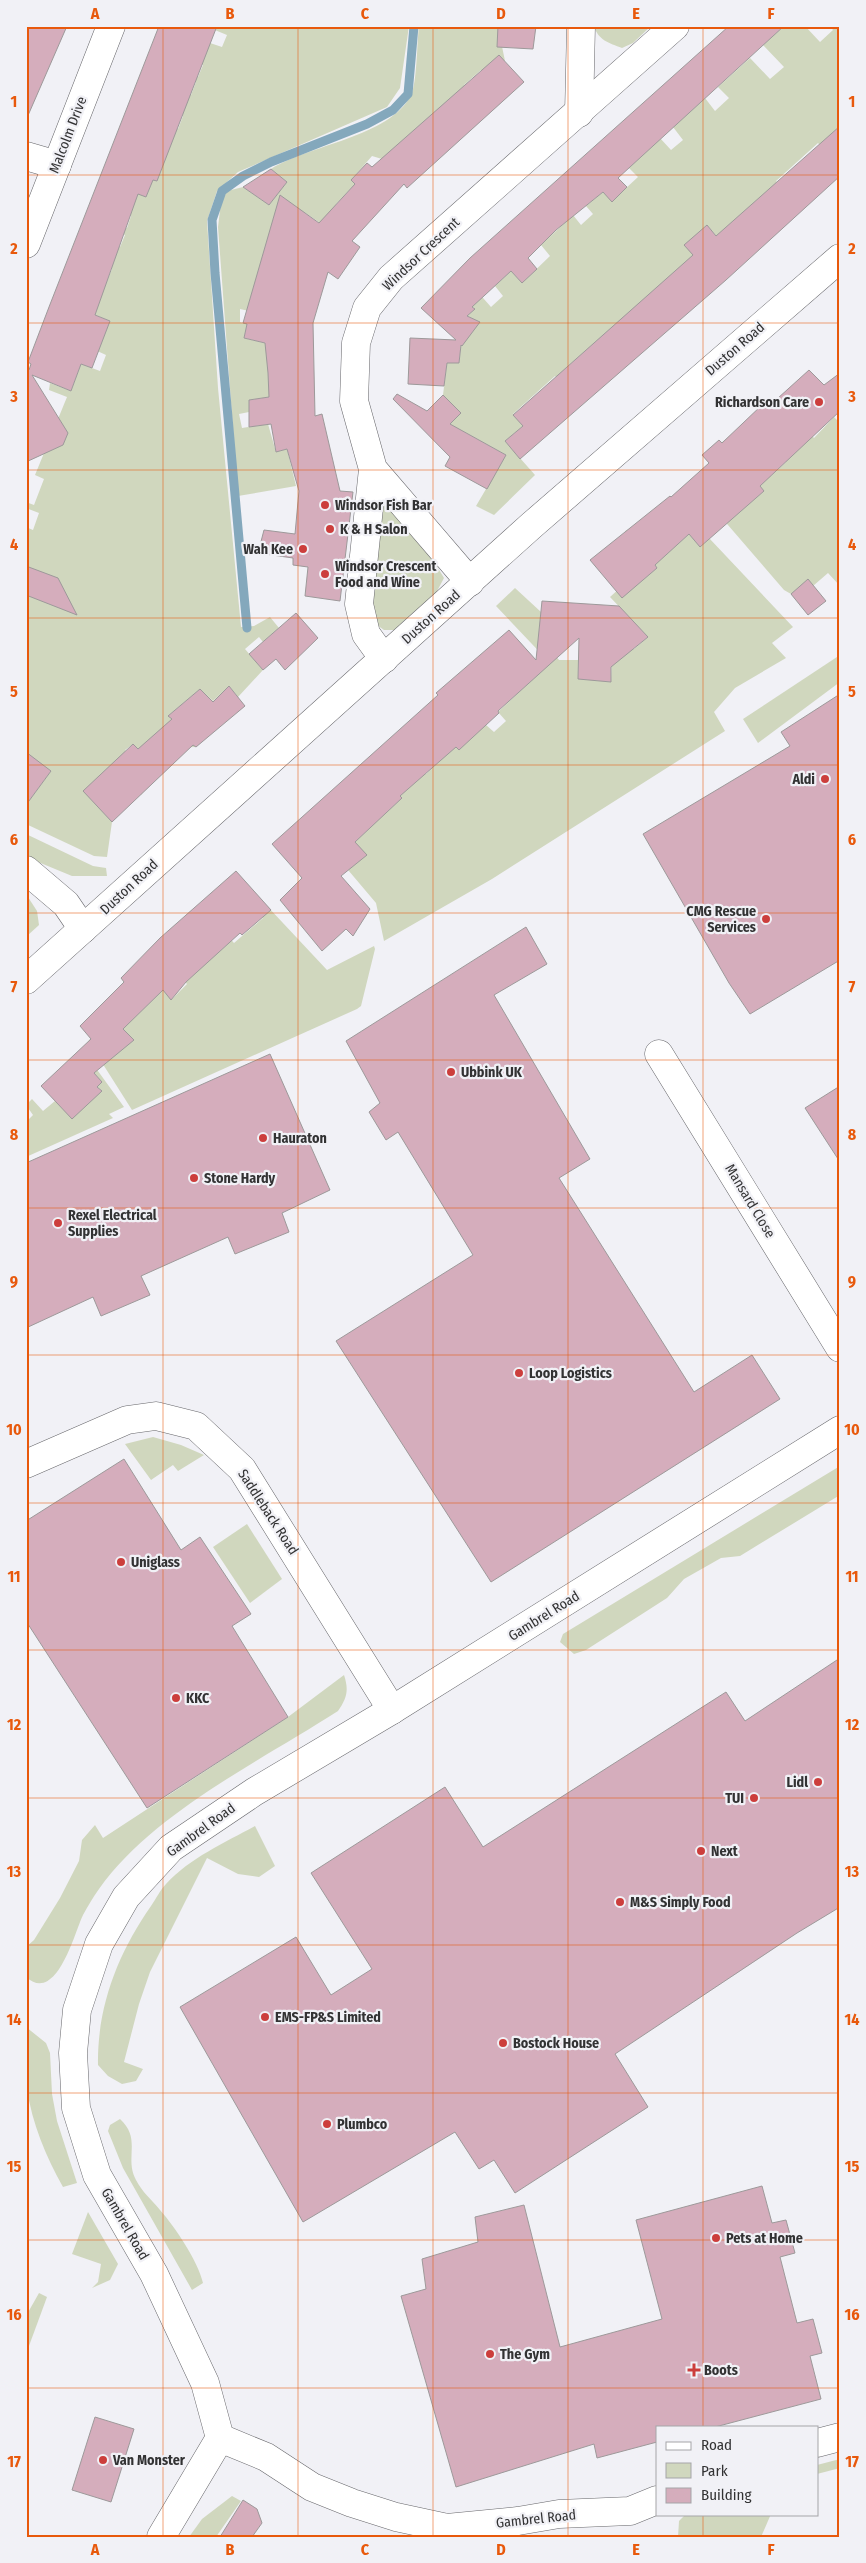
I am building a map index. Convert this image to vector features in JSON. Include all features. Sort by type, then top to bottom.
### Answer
[{"type":"street","name":"Malcolm Drive","points":[[26,244],[111,26]]},
{"type":"street","points":[[579,112],[581,26]]},
{"type":"street","name":"Windsor Crescent","points":[[384,659],[366,634],[360,604],[373,469],[354,401],[356,343],[367,308],[391,278],[675,26]]},
{"type":"street","points":[[26,156],[57,165]]},
{"type":"street","name":"Duston Road","points":[[26,980],[532,525],[840,258]]},
{"type":"street","name":"Windsor Crescent","points":[[373,469],[470,582]]},
{"type":"street","points":[[26,870],[66,904],[84,929]]},
{"type":"street","name":"Mansard Close","points":[[659,1054],[840,1348]]},
{"type":"street","name":"Saddleback Road","points":[[26,1464],[127,1420],[156,1416],[196,1426],[242,1469],[392,1710]]},
{"type":"street","name":"Gambrel Road","points":[[656,2500],[630,2512],[559,2514],[518,2521],[447,2528],[396,2517],[352,2504],[312,2487],[266,2457],[220,2438],[205,2383],[158,2282],[97,2175],[76,2108],[73,2053],[78,2010],[99,1944],[121,1905],[171,1848],[254,1792],[392,1710],[840,1430]]},
{"type":"street","points":[[818,2443],[840,2437]]},
{"type":"street","points":[[161,2537],[220,2438]]},
{"type":"green space","points":[[205,26],[409,26],[400,88],[387,107],[238,172],[217,191],[207,221],[218,388],[241,627],[254,626],[270,617],[279,628],[263,642],[259,637],[245,649],[263,670],[238,697],[229,686],[213,701],[200,689],[169,715],[196,747],[138,749],[133,744],[125,750],[152,781],[141,795],[112,764],[84,791],[112,822],[107,857],[94,856],[26,824],[26,805],[51,771],[26,755],[26,547],[29,539],[26,538],[26,527],[33,530],[39,513],[26,508],[26,502],[34,505],[44,479],[35,475],[67,397],[49,390],[50,383],[71,391],[81,364],[100,371],[106,355],[93,349],[105,333],[110,321],[88,312],[112,269],[107,267],[115,246],[120,247],[125,235],[111,229],[113,223],[127,228],[131,216],[127,214],[135,192],[146,197],[151,185],[140,175],[157,181],[162,168],[147,162],[161,123],[178,129],[183,116],[168,110],[176,89],[191,95],[196,82],[180,75],[182,71],[198,77],[203,65],[188,59],[210,43],[222,47],[227,35]]},
{"type":"green space","points":[[419,26],[498,27],[505,61],[487,77],[481,70],[464,85],[466,89],[382,159],[372,156],[352,179],[355,184],[337,203],[323,225],[304,212],[249,311],[240,309],[240,322],[247,324],[244,338],[268,344],[270,397],[249,400],[249,412],[239,414],[242,428],[268,424],[276,452],[287,449],[296,486],[238,496],[218,227],[221,202],[227,191],[243,187],[269,205],[287,182],[271,169],[306,153],[367,131],[385,121],[400,109],[411,95],[413,89]]},
{"type":"green space","points":[[594,26],[651,26],[633,43],[622,48],[608,43],[601,38]]},
{"type":"green space","points":[[784,26],[805,26],[820,42],[833,30],[830,26],[840,26],[840,126],[828,138],[832,158],[818,143],[776,181],[788,195],[728,250],[707,225],[694,256],[567,367],[567,389],[555,376],[513,414],[523,426],[505,441],[535,475],[494,515],[476,506],[506,455],[464,432],[433,440],[460,413],[443,395],[447,363],[459,363],[463,331],[471,334],[479,322],[467,316],[475,309],[465,300],[476,290],[491,307],[503,296],[495,286],[511,271],[522,283],[550,256],[541,245],[573,215],[581,225],[593,214],[586,206],[603,192],[612,201],[638,177],[628,167],[660,138],[671,150],[683,140],[673,127],[705,98],[715,111],[729,98],[718,87],[750,58],[770,79],[784,67],[763,45]]},
{"type":"green space","points":[[834,417],[840,423],[840,586],[828,573],[813,586],[791,594],[784,590],[715,510],[748,504],[764,491],[721,443],[732,434],[771,476],[786,462],[774,449],[802,425],[814,438]]},
{"type":"green space","points":[[384,501],[427,550],[444,578],[436,593],[394,630],[384,630],[377,625],[368,600],[377,504]]},
{"type":"green space","points":[[631,528],[665,555],[689,534],[709,538],[793,627],[772,643],[786,658],[735,688],[714,712],[725,731],[492,879],[384,941],[376,903],[321,838],[355,842],[374,824],[368,816],[387,812],[402,798],[383,776],[426,774],[440,761],[431,750],[486,725],[494,732],[506,721],[498,712],[550,663],[496,606],[515,588],[541,612],[539,635],[559,660],[578,660],[578,678],[611,682],[613,628],[615,625],[634,649],[648,637],[610,597],[632,577],[640,582],[657,568],[625,531]]},
{"type":"green space","points":[[840,655],[840,682],[758,743],[743,719]]},
{"type":"green space","points":[[26,834],[93,866],[106,868],[107,876],[72,876],[26,857]]},
{"type":"green space","points":[[26,894],[37,911],[39,925],[27,936]]},
{"type":"green space","points":[[268,907],[327,970],[374,946],[375,949],[361,1006],[132,1110],[99,1058],[86,1044],[90,1039],[100,1045],[134,1040],[122,1028],[163,990],[172,999],[187,984],[172,967],[211,943],[220,951],[228,944],[212,919],[234,943],[263,918],[259,913]]},
{"type":"green space","points":[[90,1060],[124,1107],[109,1114],[113,1118],[26,1157],[26,1122],[33,1115],[26,1105],[32,1099],[43,1111],[55,1101],[102,1091],[97,1087],[102,1082],[86,1064]]},
{"type":"green space","points":[[153,1437],[181,1445],[204,1455],[178,1471],[173,1465],[151,1480],[125,1444]]},
{"type":"green space","points":[[840,1466],[840,1495],[740,1556],[721,1558],[684,1579],[667,1598],[586,1650],[574,1654],[560,1642],[563,1634]]},
{"type":"green space","points":[[247,1524],[282,1579],[250,1603],[213,1547]]},
{"type":"green space","points":[[344,1675],[346,1694],[338,1711],[210,1790],[148,1836],[122,1861],[95,1895],[83,1915],[70,1949],[56,1974],[47,1981],[37,1983],[26,1977],[26,1947],[34,1940],[60,1898],[79,1861],[82,1840],[95,1825],[103,1838],[288,1717]]},
{"type":"green space","points":[[255,1826],[275,1866],[259,1877],[238,1874],[207,1858],[150,1972],[139,2004],[124,2062],[143,2069],[136,2081],[122,2084],[108,2076],[98,2065],[101,2022],[119,1962],[139,1924],[162,1889],[175,1875],[208,1852]]},
{"type":"green space","points":[[26,2027],[46,2043],[50,2053],[52,2094],[57,2121],[77,2183],[63,2187],[40,2140],[29,2102],[25,2074]]},
{"type":"green space","points":[[120,2119],[127,2126],[132,2141],[132,2164],[136,2180],[179,2235],[200,2274],[203,2283],[192,2290],[123,2168],[108,2131],[110,2125]]},
{"type":"green space","points":[[88,2212],[118,2264],[110,2280],[92,2288],[98,2282],[101,2264],[72,2254]]},
{"type":"green space","points":[[39,2293],[47,2297],[26,2354],[26,2316]]},
{"type":"green space","points":[[840,2459],[840,2468],[818,2474],[818,2465]]},
{"type":"green space","points":[[232,2496],[241,2501],[216,2537],[189,2537],[202,2519]]},
{"type":"green space","points":[[684,2516],[770,2516],[761,2537],[678,2537],[679,2521]]},
{"type":"building","points":[[26,26],[67,26],[26,120]]},
{"type":"building","points":[[159,26],[217,26],[157,181],[153,180],[146,197],[138,194],[95,315],[110,321],[92,368],[81,364],[71,391],[32,375],[68,433],[63,445],[26,462],[26,366],[29,370],[31,364],[28,362]]},
{"type":"building","points":[[498,26],[536,26],[533,49],[497,47]]},
{"type":"building","points":[[729,26],[784,26],[618,178],[627,187],[612,202],[603,192],[556,230],[528,258],[537,269],[522,283],[511,271],[472,307],[475,309],[467,316],[480,322],[461,345],[459,363],[447,363],[444,386],[408,384],[410,338],[456,340],[421,308],[470,258]]},
{"type":"building","points":[[499,55],[524,82],[407,188],[404,184],[352,241],[360,247],[338,279],[328,272],[313,323],[315,416],[322,414],[340,491],[353,492],[340,601],[305,596],[308,567],[293,565],[293,558],[258,553],[264,530],[295,534],[299,491],[287,449],[276,452],[271,424],[249,427],[249,400],[269,397],[268,373],[265,343],[244,338],[247,324],[243,323],[280,195],[319,223],[355,184],[351,180],[367,163],[372,167]]},
{"type":"building","points":[[840,126],[840,176],[726,280],[520,459],[505,441],[523,426],[513,415],[693,255],[684,245],[707,225],[716,236]]},
{"type":"building","points":[[271,169],[287,182],[269,205],[243,187]]},
{"type":"building","points":[[809,370],[824,385],[840,373],[840,411],[760,486],[764,491],[700,547],[689,534],[655,565],[657,568],[622,598],[590,560],[671,497],[709,463],[702,455],[719,440],[722,443],[763,404],[767,408]]},
{"type":"building","points":[[397,394],[427,411],[443,395],[461,413],[450,424],[506,455],[487,489],[445,466],[450,457],[393,399]]},
{"type":"building","points":[[26,566],[58,578],[77,615],[26,595]]},
{"type":"building","points":[[808,579],[826,601],[808,615],[791,594]]},
{"type":"building","points":[[542,601],[619,606],[648,637],[611,667],[611,682],[578,679],[579,638],[498,711],[499,713],[459,750],[456,747],[400,796],[402,798],[355,842],[367,855],[341,876],[370,909],[353,936],[346,929],[322,951],[280,900],[302,878],[272,844],[438,695],[436,693],[509,630],[536,660]]},
{"type":"building","points":[[296,613],[318,638],[285,670],[276,659],[263,670],[249,654]]},
{"type":"building","points":[[229,686],[245,706],[196,747],[193,745],[112,822],[83,791],[133,744],[138,749],[172,719],[168,716],[200,689],[213,702]]},
{"type":"building","name":"CMG Rescue Services","points":[[840,694],[840,960],[750,1014],[729,983],[643,834],[790,746],[781,732]]},
{"type":"building","points":[[26,752],[51,771],[26,805]]},
{"type":"building","points":[[236,871],[271,910],[242,935],[240,933],[186,982],[171,1000],[163,990],[123,1029],[134,1040],[94,1073],[102,1082],[97,1087],[102,1091],[72,1119],[41,1086],[91,1039],[80,1026],[124,982],[121,978],[160,938]]},
{"type":"building","name":"Loop Logistics","points":[[526,927],[547,964],[494,995],[590,1159],[559,1178],[694,1392],[752,1355],[780,1399],[491,1582],[336,1341],[473,1255],[398,1132],[386,1140],[369,1112],[380,1103],[346,1041]]},
{"type":"building","points":[[270,1054],[330,1190],[282,1213],[289,1232],[235,1254],[228,1237],[141,1276],[150,1295],[101,1316],[93,1297],[26,1328],[26,1163]]},
{"type":"building","points":[[840,1086],[840,1162],[805,1108]]},
{"type":"building","points":[[124,1459],[181,1550],[200,1537],[251,1614],[232,1626],[288,1717],[147,1808],[26,1621],[26,1521]]},
{"type":"building","points":[[840,1658],[840,1907],[797,1933],[615,2054],[648,2107],[515,2193],[494,2160],[479,2169],[455,2132],[303,2222],[180,2007],[296,1937],[331,1995],[372,1969],[311,1873],[445,1787],[483,1847],[726,1692],[745,1721]]},
{"type":"building","points":[[762,2186],[772,2223],[786,2220],[795,2253],[780,2257],[797,2323],[813,2319],[822,2353],[810,2356],[821,2399],[719,2426],[656,2426],[656,2442],[597,2458],[594,2444],[456,2487],[401,2296],[426,2289],[422,2259],[478,2242],[475,2217],[524,2205],[560,2347],[662,2319],[636,2220]]},
{"type":"building","name":"Van Monster","points":[[95,2417],[134,2429],[111,2502],[72,2490]]},
{"type":"building","points":[[243,2500],[257,2509],[262,2523],[252,2537],[220,2537]]},
{"type":"waterway","points":[[247,628],[215,273],[212,220],[222,191],[243,176],[271,162],[367,124],[393,110],[408,94],[414,26]]},
{"type":"place","name":"Richardson Care","points":[[819,402]]},
{"type":"place","name":"Windsor Fish Bar","points":[[325,505]]},
{"type":"place","name":"K & H Salon","points":[[330,529]]},
{"type":"place","name":"Wah Kee","points":[[303,549]]},
{"type":"place","name":"Windsor Crescent Food and Wine","points":[[325,574]]},
{"type":"place","name":"Aldi","points":[[825,779]]},
{"type":"place","name":"CMG Rescue Services","points":[[766,919]]},
{"type":"place","name":"Ubbink UK","points":[[451,1072]]},
{"type":"place","name":"Hauraton","points":[[263,1138]]},
{"type":"place","name":"Stone Hardy","points":[[194,1178]]},
{"type":"place","name":"Rexel Electrical Supplies","points":[[58,1223]]},
{"type":"place","name":"Loop Logistics","points":[[519,1373]]},
{"type":"place","name":"Uniglass","points":[[121,1562]]},
{"type":"place","name":"KKC","points":[[176,1698]]},
{"type":"place","name":"Lidl","points":[[818,1782]]},
{"type":"place","name":"TUI","points":[[754,1798]]},
{"type":"place","name":"Next","points":[[701,1851]]},
{"type":"place","name":"M&S Simply Food","points":[[620,1902]]},
{"type":"place","name":"EMS-FP&S Limited","points":[[265,2017]]},
{"type":"place","name":"Bostock House","points":[[503,2043]]},
{"type":"place","name":"Plumbco","points":[[327,2124]]},
{"type":"place","name":"Pets at Home","points":[[716,2238]]},
{"type":"place","name":"The Gym","points":[[490,2354]]},
{"type":"place","name":"Boots","points":[[694,2370]]},
{"type":"place","name":"Van Monster","points":[[103,2460]]}]
